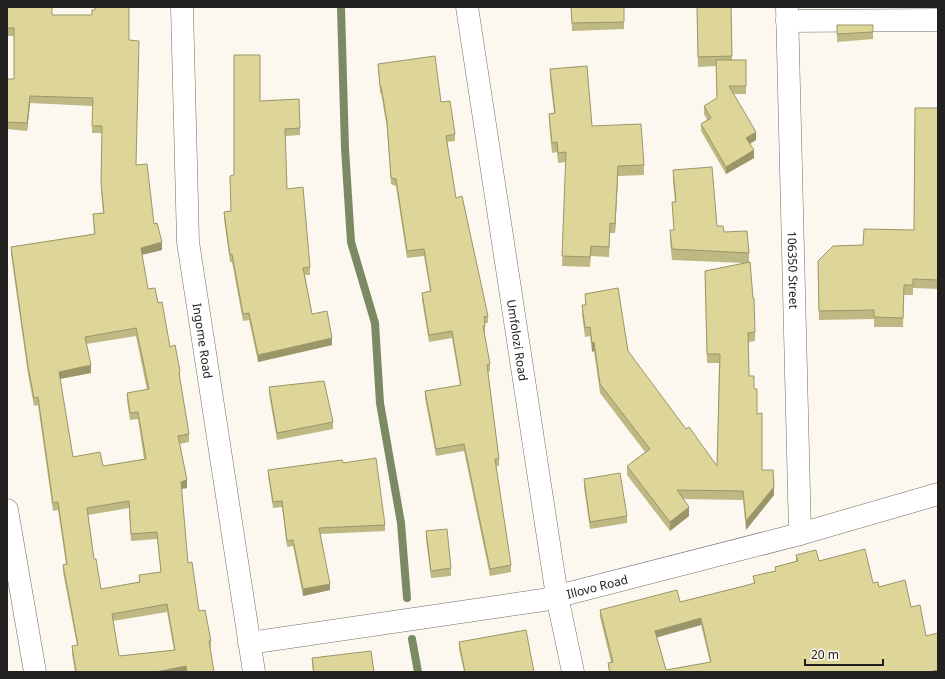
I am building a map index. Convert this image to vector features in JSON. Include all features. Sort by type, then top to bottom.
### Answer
[{"type":"street","name":"Ingome Road","points":[[182,7],[188,242],[254,672]]},
{"type":"street","name":"Umfolozi Road","points":[[467,7],[557,596],[573,672]]},
{"type":"street","points":[[787,14],[822,14],[938,20]]},
{"type":"street","name":"106350 Street","points":[[787,14],[800,534]]},
{"type":"street","name":"Illovo Road","points":[[249,643],[543,600],[800,534],[938,494]]},
{"type":"street","points":[[7,510],[35,672]]},
{"type":"building","points":[[7,7],[52,7],[52,15],[92,15],[92,10],[95,10],[95,7],[129,7],[129,40],[139,41],[136,165],[147,164],[154,224],[157,223],[162,242],[141,248],[148,289],[155,288],[158,303],[162,302],[170,347],[175,345],[180,371],[179,373],[189,434],[178,436],[187,480],[181,482],[188,563],[192,562],[199,611],[205,610],[211,641],[209,641],[214,672],[187,672],[186,666],[156,672],[76,672],[72,646],[78,645],[63,565],[67,564],[58,502],[53,503],[38,397],[34,398],[28,367],[11,247],[95,234],[93,214],[104,213],[101,183],[102,126],[92,126],[93,98],[30,96],[27,123],[7,122],[7,79],[14,79],[14,28],[7,28]],"holes":[[[136,328],[149,389],[127,393],[130,413],[138,412],[146,459],[103,466],[100,452],[73,457],[59,372],[91,365],[85,337]],[[129,501],[131,534],[157,532],[161,572],[139,575],[140,582],[101,589],[96,559],[94,559],[87,508]],[[167,604],[175,650],[119,656],[112,614]]]},
{"type":"building","points":[[571,7],[624,7],[624,22],[572,23]]},
{"type":"building","points":[[697,7],[731,7],[732,56],[698,57]]},
{"type":"building","points":[[837,25],[873,25],[873,32],[837,34]]},
{"type":"building","points":[[234,55],[260,55],[260,101],[299,99],[300,128],[285,129],[287,189],[303,187],[310,267],[303,268],[312,314],[327,311],[332,338],[258,355],[249,313],[243,314],[232,254],[230,255],[224,212],[231,211],[230,176],[234,175]]},
{"type":"building","points":[[435,56],[441,102],[450,101],[455,134],[446,136],[456,198],[462,196],[488,316],[484,317],[485,326],[483,326],[490,364],[487,365],[499,459],[495,459],[511,565],[490,569],[464,444],[436,449],[425,391],[461,385],[452,331],[429,335],[422,293],[431,291],[424,249],[407,251],[396,179],[391,178],[387,122],[380,86],[378,64]]},
{"type":"building","points":[[716,60],[746,60],[746,86],[729,86],[756,132],[746,138],[754,150],[726,167],[701,124],[711,118],[704,106],[717,98]]},
{"type":"building","points":[[587,66],[592,126],[641,124],[644,165],[618,166],[615,224],[610,223],[609,247],[591,246],[590,257],[562,256],[566,152],[558,153],[557,142],[552,143],[549,114],[555,113],[550,69]]},
{"type":"building","points":[[915,108],[938,108],[938,280],[913,279],[913,285],[904,285],[903,318],[874,317],[874,310],[819,311],[818,261],[833,246],[863,245],[864,229],[914,230]]},
{"type":"building","points":[[712,167],[717,226],[723,226],[724,232],[747,231],[749,253],[672,249],[670,230],[674,230],[672,202],[676,202],[673,170]]},
{"type":"building","points":[[750,262],[754,298],[755,332],[748,333],[749,376],[754,376],[754,389],[757,389],[757,414],[762,413],[762,470],[773,470],[774,487],[746,521],[743,491],[677,490],[689,507],[670,522],[627,466],[650,449],[600,384],[594,342],[592,343],[590,327],[585,328],[582,305],[586,305],[585,294],[618,288],[628,351],[686,429],[689,427],[717,466],[720,354],[707,354],[705,271]]},
{"type":"building","points":[[324,381],[333,422],[277,433],[269,387]]},
{"type":"building","points":[[376,458],[385,525],[319,528],[330,584],[303,589],[293,540],[287,541],[282,501],[273,502],[268,470],[342,460],[343,463]]},
{"type":"building","points":[[620,473],[627,516],[590,522],[584,479]]},
{"type":"building","points":[[447,529],[451,568],[431,571],[426,531]]},
{"type":"building","points":[[865,549],[873,583],[878,582],[879,587],[905,580],[911,607],[920,605],[926,636],[938,633],[938,670],[929,672],[610,672],[608,663],[613,662],[600,610],[677,590],[680,602],[755,583],[753,576],[776,571],[775,567],[798,561],[796,555],[816,550],[819,561]],"holes":[[[701,618],[711,662],[666,670],[655,631]]]},
{"type":"building","points":[[526,630],[534,672],[465,672],[459,642]]},
{"type":"building","points":[[371,651],[374,672],[314,672],[312,658]]},
{"type":"waterway","points":[[341,7],[345,149],[351,242],[375,323],[380,403],[401,523],[407,598]]},
{"type":"waterway","points":[[412,639],[418,672]]}]
